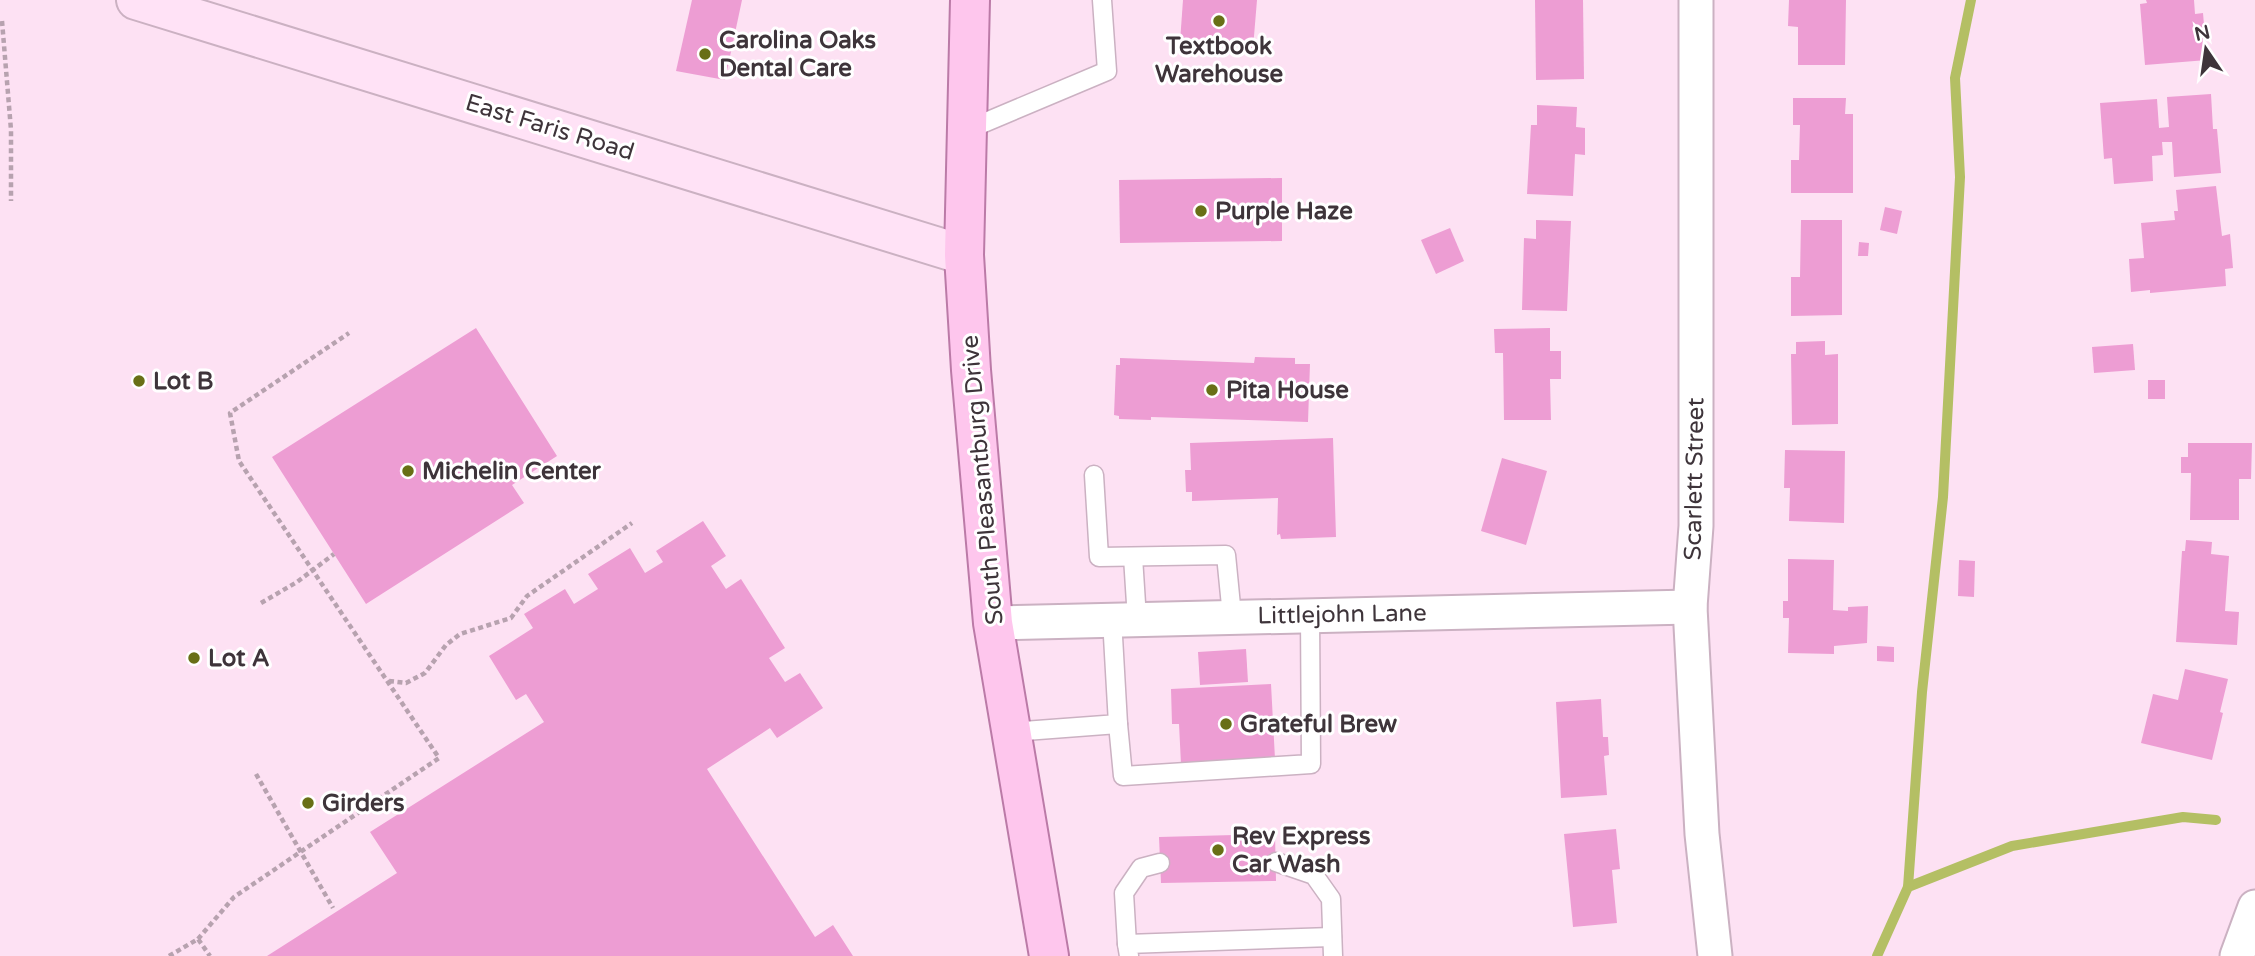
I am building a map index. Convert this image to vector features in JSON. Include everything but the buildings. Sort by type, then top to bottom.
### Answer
[{"type":"main road","name":"East Faris Road","points":[[136,0],[964,255]]},
{"type":"main road","name":"South Pleasantburg Drive","points":[[970,0],[964,255],[971,370],[993,623],[1049,956]]},
{"type":"street","name":"Scarlett Street","points":[[1696,0],[1696,526],[1690,607],[1702,834],[1715,956]]},
{"type":"street","name":"Littlejohn Lane","points":[[993,623],[1690,607]]},
{"type":"street","points":[[2237,956],[2255,907]]},
{"type":"lane","points":[[967,130],[1107,71],[1102,0]]},
{"type":"lane","points":[[1094,475],[1099,557],[1226,555],[1232,616]]},
{"type":"lane","points":[[1133,556],[1125,619],[1118,724],[1123,776],[1311,764],[1310,614]]},
{"type":"lane","points":[[1011,732],[1118,724]]},
{"type":"lane","points":[[1276,862],[1314,875],[1331,899],[1333,956]]},
{"type":"lane","points":[[1160,863],[1141,868],[1124,893],[1128,950],[1332,937]]},
{"type":"path","points":[[2,21],[11,130],[10,201]]},
{"type":"path","points":[[169,956],[198,939],[234,897],[439,758],[239,461],[230,413],[349,333]]},
{"type":"path","points":[[388,681],[406,683],[425,673],[446,645],[460,634],[511,618],[527,596],[632,523]]},
{"type":"path","points":[[261,603],[334,554]]},
{"type":"path","points":[[256,774],[333,908]]},
{"type":"path","points":[[198,939],[210,956]]},
{"type":"waterway","points":[[1877,956],[1908,887],[1922,692],[1943,497],[1960,177],[1955,78],[1971,0]]},
{"type":"waterway","points":[[1908,887],[2012,846],[2183,817],[2216,820]]},
{"type":"place","name":"Textbook Warehouse","points":[[1219,21]]},
{"type":"place","name":"Carolina Oaks Dental Care","points":[[705,54]]},
{"type":"place","name":"Purple Haze","points":[[1201,211]]},
{"type":"place","name":"Lot B","points":[[139,381]]},
{"type":"place","name":"Pita House","points":[[1212,390]]},
{"type":"place","name":"Michelin Center","points":[[408,471]]},
{"type":"place","name":"Lot A","points":[[194,658]]},
{"type":"place","name":"Grateful Brew","points":[[1226,724]]},
{"type":"place","name":"Girders","points":[[308,803]]},
{"type":"place","name":"Rev Express Car Wash","points":[[1218,850]]}]
